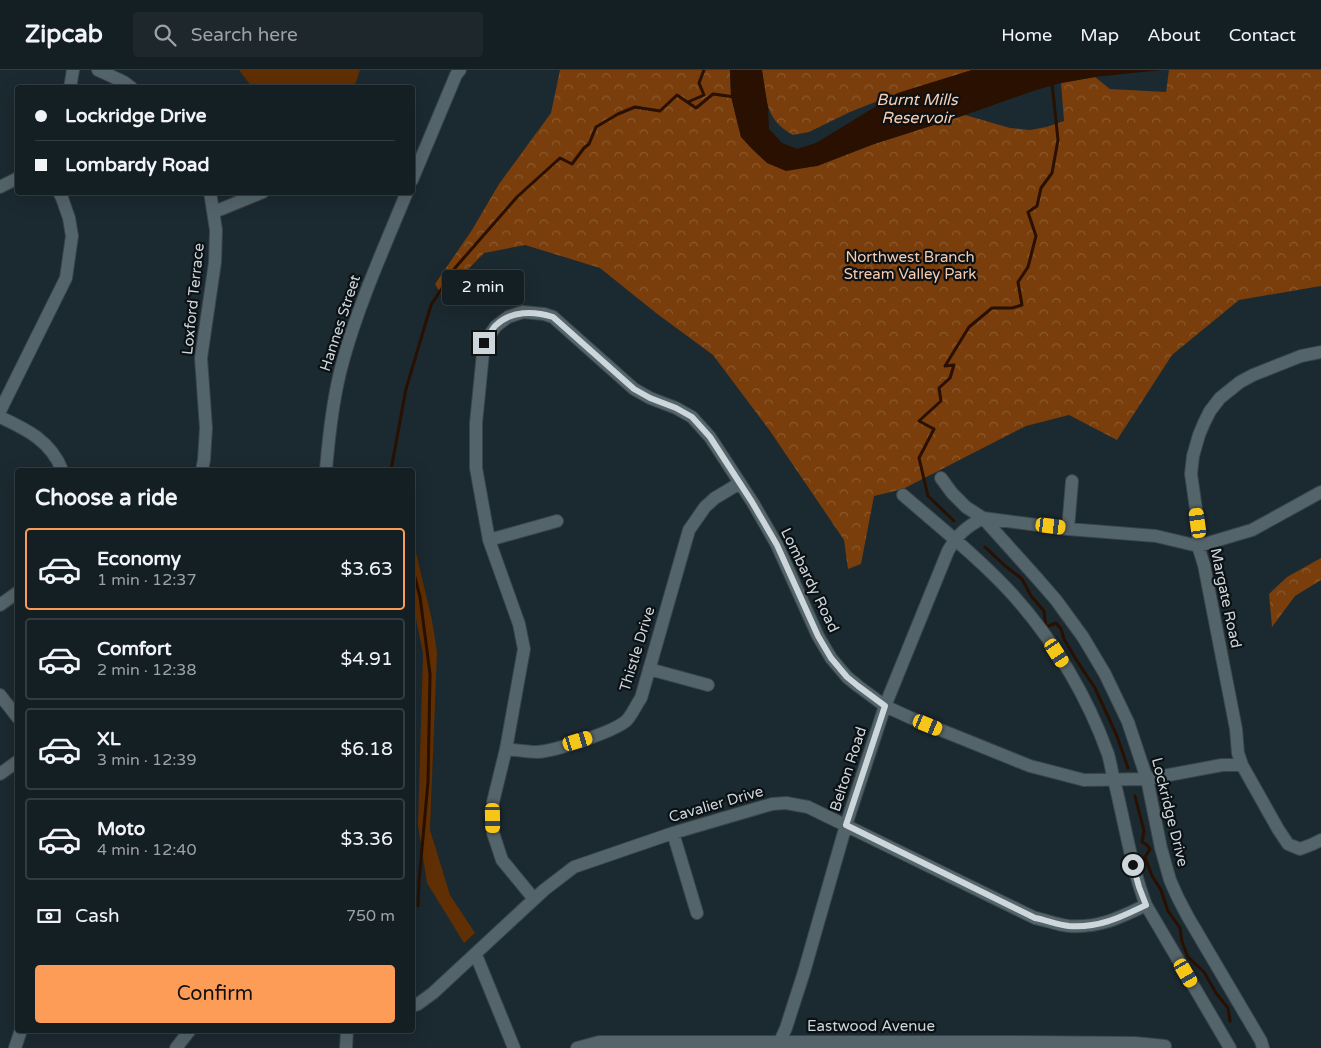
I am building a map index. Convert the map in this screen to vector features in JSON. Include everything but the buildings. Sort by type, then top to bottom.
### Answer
[{"type":"street","points":[[70,85],[73,70]]},
{"type":"street","points":[[98,70],[128,85]]},
{"type":"street","points":[[415,173],[456,75],[460,70]]},
{"type":"street","points":[[0,187],[15,180]]},
{"type":"street","points":[[0,411],[66,278],[72,236],[69,218],[60,195]]},
{"type":"street","name":"Loxford Terrace","points":[[202,468],[206,428],[201,358],[215,262],[216,230],[211,195]]},
{"type":"street","points":[[214,212],[255,195]]},
{"type":"street","name":"Hannes Street","points":[[326,468],[330,425],[343,362],[363,298],[406,195]]},
{"type":"street","name":"Lombardy Road","points":[[534,900],[502,860],[493,833],[493,802],[506,749],[524,648],[519,624],[489,540],[476,468],[476,423],[484,343],[496,326],[508,317],[523,312],[553,317],[634,389],[692,417],[710,437],[777,545],[818,636],[831,658],[852,682],[885,706],[1030,766],[1084,780],[1148,779],[1222,765],[1242,765]]},
{"type":"street","name":"Margate Road","points":[[1321,352],[1301,356],[1253,375],[1240,382],[1220,398],[1210,411],[1199,434],[1193,456],[1191,474],[1198,523],[1198,546],[1204,565],[1236,729],[1238,754],[1242,765],[1288,844],[1300,849],[1321,840]]},
{"type":"street","points":[[0,417],[41,440],[59,462],[61,468]]},
{"type":"street","name":"Lockridge Drive","points":[[941,478],[966,507],[982,518],[1056,600],[1083,637],[1105,674],[1128,722],[1148,779],[1170,880],[1178,898],[1261,1041],[1263,1048]]},
{"type":"street","points":[[1068,529],[1072,481]]},
{"type":"street","name":"Thistle Drive","points":[[506,749],[538,752],[549,750],[592,737],[619,726],[628,719],[641,698],[689,530],[705,507],[715,498],[740,483]]},
{"type":"street","points":[[982,518],[1068,529],[1156,536],[1198,546],[1252,530],[1321,492]]},
{"type":"street","points":[[903,495],[978,560],[1012,594],[1039,627],[1077,684],[1108,756],[1133,865],[1146,905],[1230,1048]]},
{"type":"street","name":"Belton Road","points":[[778,1045],[786,1028],[804,972],[846,825],[885,706],[948,551],[954,540],[968,527],[982,518]]},
{"type":"street","points":[[489,540],[557,521]]},
{"type":"street","points":[[0,605],[15,594]]},
{"type":"street","points":[[650,669],[708,685]]},
{"type":"street","points":[[0,696],[15,714]]},
{"type":"street","points":[[0,774],[15,763]]},
{"type":"street","name":"Cavalier Drive","points":[[415,1005],[433,993],[544,890],[574,867],[674,833],[772,804],[786,803],[808,807],[1035,918],[1068,926],[1093,925],[1108,922],[1146,905]]},
{"type":"street","points":[[674,833],[697,913]]},
{"type":"street","points":[[476,955],[514,1048]]},
{"type":"street","points":[[15,1048],[20,1033]]},
{"type":"street","points":[[176,1048],[188,1033]]},
{"type":"street","points":[[346,1033],[346,1048]]},
{"type":"street","name":"Eastwood Avenue","points":[[577,1048],[599,1042],[778,1045],[1091,1046],[1135,1043],[1165,1046]]},
{"type":"shaded area","points":[[239,70],[360,70],[355,85],[250,85]]},
{"type":"shaded area","points":[[415,549],[432,620],[437,652],[430,830],[450,895],[475,933],[464,943],[427,883],[418,825],[423,653],[415,614]]},
{"type":"green space","name":"Northwest Branch Stream Valley Park","points":[[560,70],[730,70],[731,96],[741,137],[817,166],[874,144],[965,115],[1010,128],[1030,130],[1064,121],[1061,83],[1095,77],[1110,89],[1166,92],[1169,70],[1321,70],[1321,286],[1239,300],[1172,355],[1117,440],[1069,415],[1026,426],[903,489],[874,496],[861,564],[848,569],[844,540],[770,431],[713,355],[600,268],[525,245],[484,253],[442,296],[435,284],[472,230],[499,184],[551,113]]},
{"type":"green space","points":[[762,70],[972,70],[898,93],[850,112],[809,132],[793,135],[784,129],[772,115],[766,99]]},
{"type":"green space","points":[[1321,558],[1321,580],[1295,596],[1272,627],[1269,594],[1287,577]]},
{"type":"water","name":"Burnt Mills Reservoir","points":[[730,70],[762,70],[769,129],[782,143],[797,149],[816,143],[898,93],[972,70],[1161,70],[1095,77],[1061,83],[874,144],[817,166],[786,171],[767,163],[741,137],[731,96]]},
{"type":"waterway","points":[[688,102],[704,95],[699,83],[704,70]]},
{"type":"waterway","points":[[954,521],[928,496],[919,458],[934,429],[919,421],[941,401],[939,388],[950,378],[954,365],[945,366],[969,327],[992,308],[1012,308],[1022,305],[1018,282],[1028,267],[1036,236],[1028,212],[1037,206],[1041,188],[1052,173],[1058,140],[1052,83]]},
{"type":"waterway","points":[[391,468],[406,389],[431,305],[455,268],[517,197],[560,158],[572,164],[589,144],[596,127],[618,114],[635,107],[660,111],[677,95],[696,108],[713,94],[735,97]]},
{"type":"waterway","points":[[985,547],[1022,579],[1031,596],[1044,611],[1046,627],[1056,623],[1061,629],[1064,639],[1095,688],[1117,736],[1128,768]]},
{"type":"waterway","points":[[415,578],[420,597],[430,674],[428,782],[418,906]]},
{"type":"waterway","points":[[1135,796],[1144,831],[1142,842],[1150,849],[1145,857],[1152,876],[1161,890],[1168,911],[1180,928],[1182,942],[1188,957],[1204,972],[1216,993],[1228,1008],[1230,1021]]},
{"type":"route","points":[[484,343],[496,326],[508,317],[523,312],[553,317],[634,389],[692,417],[710,437],[777,545],[818,636],[831,658],[847,677],[885,706],[846,825],[1035,918],[1068,926],[1108,922],[1146,905],[1133,865]]}]
